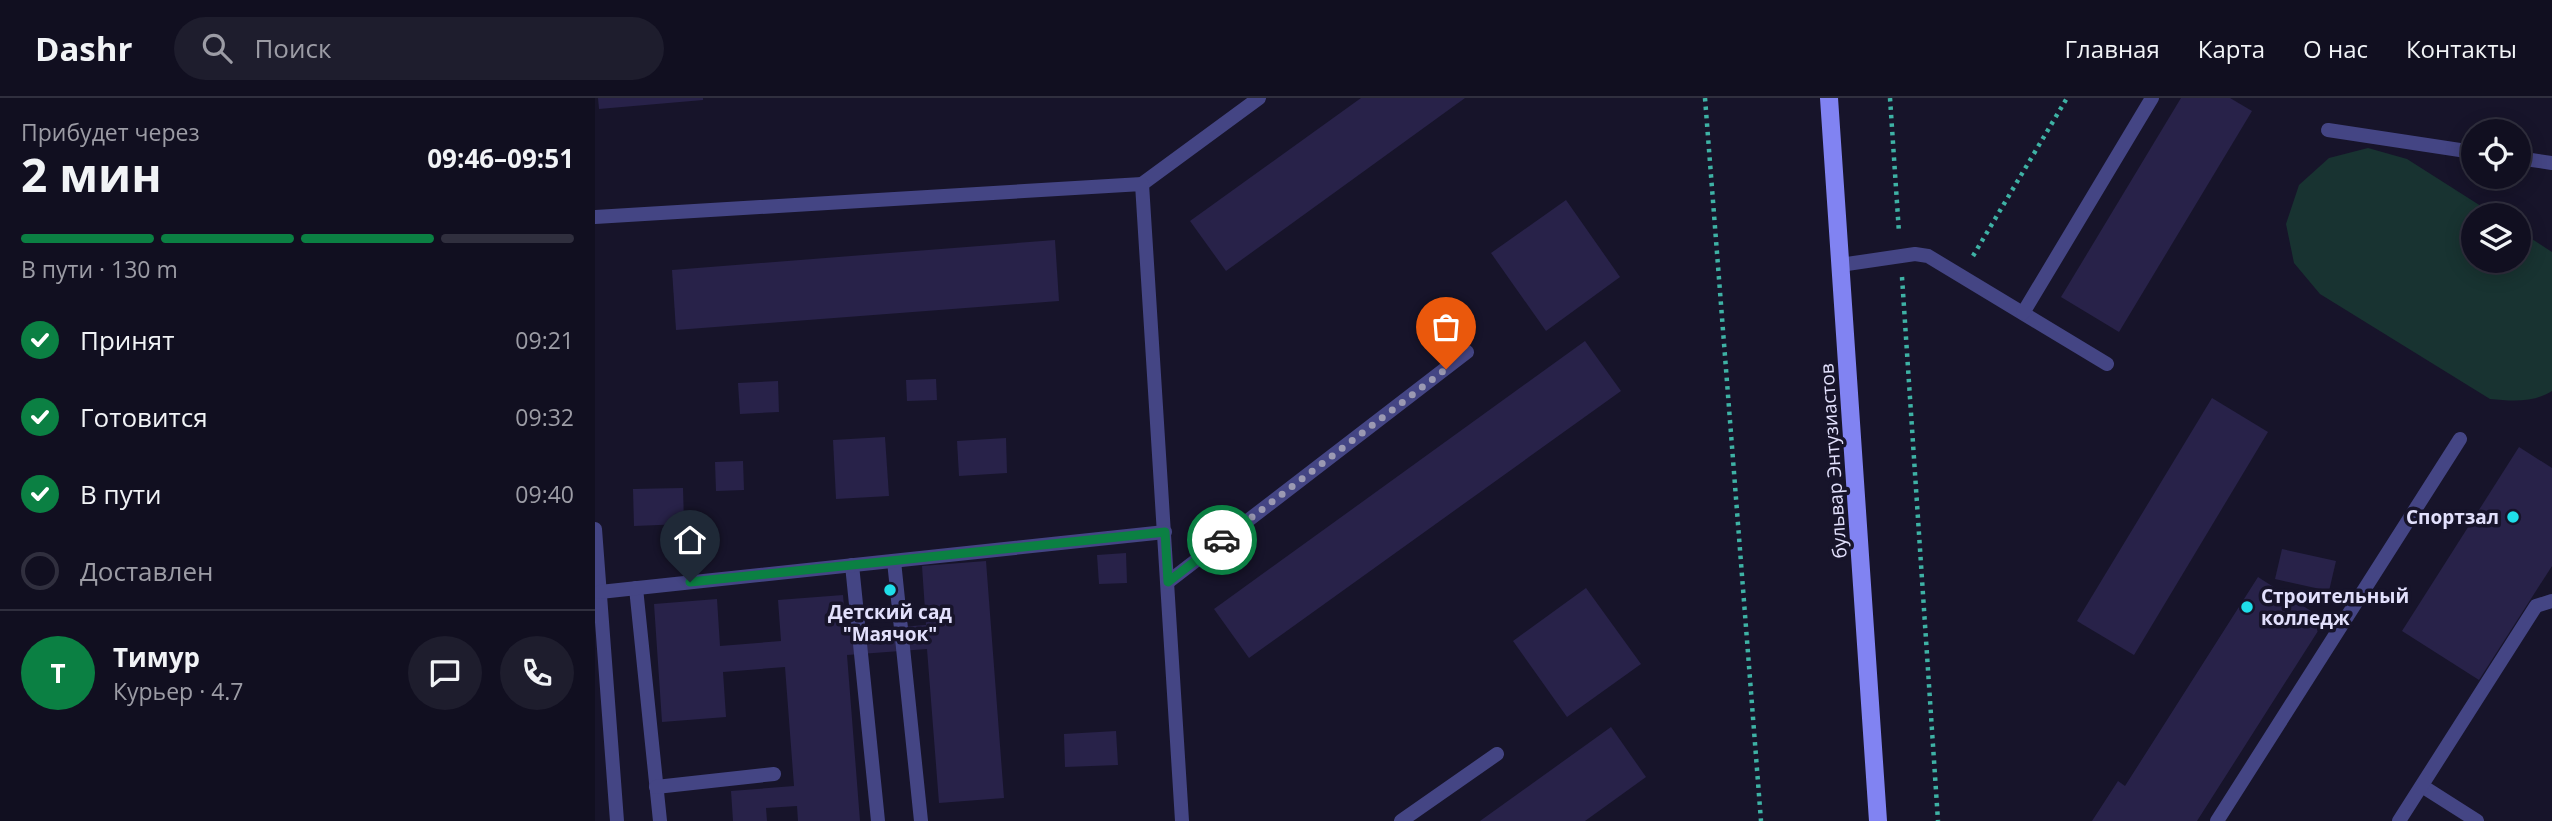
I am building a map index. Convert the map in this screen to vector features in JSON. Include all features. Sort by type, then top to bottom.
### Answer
[{"type":"main road","name":"бульвар Энтузиастов","points":[[1829,98],[1878,821]]},
{"type":"lane","points":[[595,217],[1142,184],[1259,98]]},
{"type":"lane","points":[[2023,313],[2153,98]]},
{"type":"lane","points":[[2328,130],[2461,150]]},
{"type":"lane","points":[[2531,160],[2552,163]]},
{"type":"lane","points":[[1142,184],[1182,821]]},
{"type":"lane","points":[[1840,265],[1923,254],[2108,364]]},
{"type":"lane","points":[[1168,582],[1467,352]]},
{"type":"lane","points":[[2217,821],[2460,439]]},
{"type":"lane","points":[[595,529],[617,821]]},
{"type":"lane","points":[[600,592],[1165,532]]},
{"type":"lane","points":[[894,561],[921,821]]},
{"type":"lane","points":[[852,565],[878,821]]},
{"type":"lane","points":[[636,588],[660,821]]},
{"type":"lane","points":[[2399,821],[2536,606],[2552,601]]},
{"type":"lane","points":[[1401,821],[1497,754]]},
{"type":"lane","points":[[656,787],[774,774]]},
{"type":"lane","points":[[2422,786],[2477,821]]},
{"type":"path","points":[[1705,98],[1761,821]]},
{"type":"path","points":[[1891,98],[1938,821]]},
{"type":"path","points":[[1961,276],[2067,98]]},
{"type":"green space","points":[[2368,148],[2407,159],[2476,203],[2461,203],[2461,273],[2531,273],[2531,238],[2552,252],[2552,391],[2530,399],[2490,399],[2320,294],[2294,263],[2286,224],[2299,185],[2329,158]]},
{"type":"building","points":[[598,98],[703,98],[703,100],[599,109]]},
{"type":"building","points":[[1361,98],[1465,98],[1226,271],[1190,221]]},
{"type":"building","points":[[2181,98],[2230,98],[2252,111],[2119,332],[2061,297]]},
{"type":"building","points":[[1566,200],[1620,277],[1546,331],[1491,253]]},
{"type":"building","points":[[1055,240],[1059,301],[676,330],[672,270]]},
{"type":"building","points":[[1585,341],[1621,391],[1249,658],[1214,609]]},
{"type":"building","points":[[936,379],[937,400],[907,401],[906,380]]},
{"type":"building","points":[[778,381],[779,412],[740,414],[738,383]]},
{"type":"building","points":[[2212,398],[2268,432],[2134,655],[2077,621]]},
{"type":"building","points":[[885,437],[889,496],[836,499],[833,440]]},
{"type":"building","points":[[1006,438],[1007,473],[959,476],[957,441]]},
{"type":"building","name":"Спортзал","points":[[2519,447],[2552,468],[2552,566],[2479,680],[2402,631]]},
{"type":"building","points":[[743,461],[744,490],[716,491],[715,462]]},
{"type":"building","points":[[683,488],[684,524],[634,526],[633,489]]},
{"type":"building","points":[[2282,549],[2336,561],[2329,591],[2275,579]]},
{"type":"building","points":[[1126,553],[1127,583],[1099,584],[1097,555]]},
{"type":"building","points":[[986,561],[1004,798],[939,803],[927,649],[847,655],[860,821],[798,821],[797,806],[766,808],[767,821],[733,821],[731,791],[794,786],[785,667],[723,672],[726,717],[662,722],[654,604],[717,599],[720,646],[781,641],[778,600],[843,595],[846,631],[926,625],[922,566]]},
{"type":"building","points":[[2258,577],[2325,620],[2197,821],[2092,821],[2118,781],[2125,786]]},
{"type":"building","points":[[1586,588],[1641,664],[1567,717],[1513,641]]},
{"type":"building","points":[[1611,727],[1646,777],[1585,821],[1480,821]]},
{"type":"building","points":[[1116,731],[1118,765],[1065,767],[1064,734]]},
{"type":"way so far","points":[[1222,540],[1446,369]]},
{"type":"place","name":"Спортзал","points":[[2513,517]]},
{"type":"place","name":"Детский сад \"Маячок\"","points":[[890,590]]},
{"type":"place","name":"Строительный колледж","points":[[2247,607]]},
{"type":"route","points":[[690,582],[1165,532],[1168,582],[1222,540]]}]
